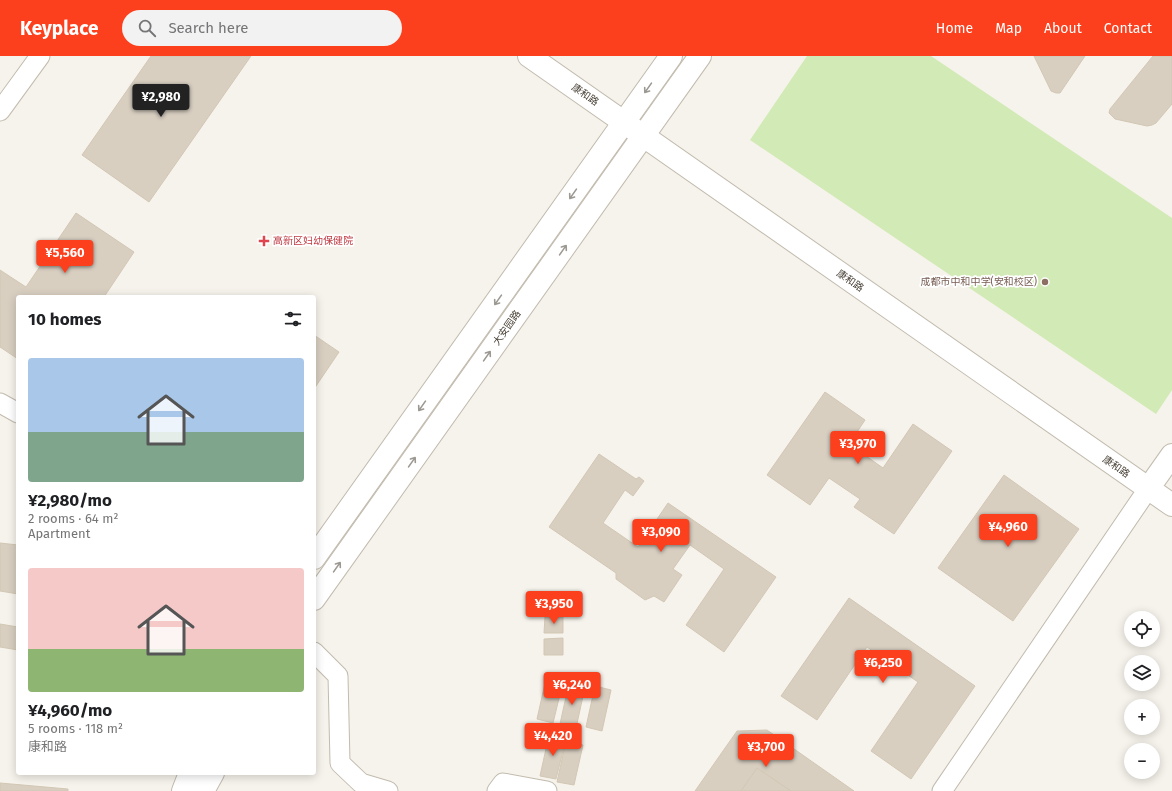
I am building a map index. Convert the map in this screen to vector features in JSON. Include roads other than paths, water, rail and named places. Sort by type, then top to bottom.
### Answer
[{"type":"street","points":[[0,111],[40,56]]},
{"type":"street","name":"康和路","points":[[529,56],[1172,506]]},
{"type":"street","points":[[316,555],[671,56]]},
{"type":"street","name":"大安园路","points":[[316,596],[700,56]]},
{"type":"street","points":[[0,402],[16,412]]},
{"type":"street","points":[[942,791],[1172,455]]},
{"type":"street","points":[[316,654],[338,676],[340,762],[361,783],[388,791]]},
{"type":"street","points":[[183,791],[189,775]]},
{"type":"street","points":[[203,791],[212,775]]},
{"type":"street","points":[[497,791],[503,783],[547,791]]},
{"type":"place","name":"高新区妇幼保健院","points":[[264,241]]},
{"type":"place","name":"成都市中和中学(安和校区)","points":[[1045,282]]}]
